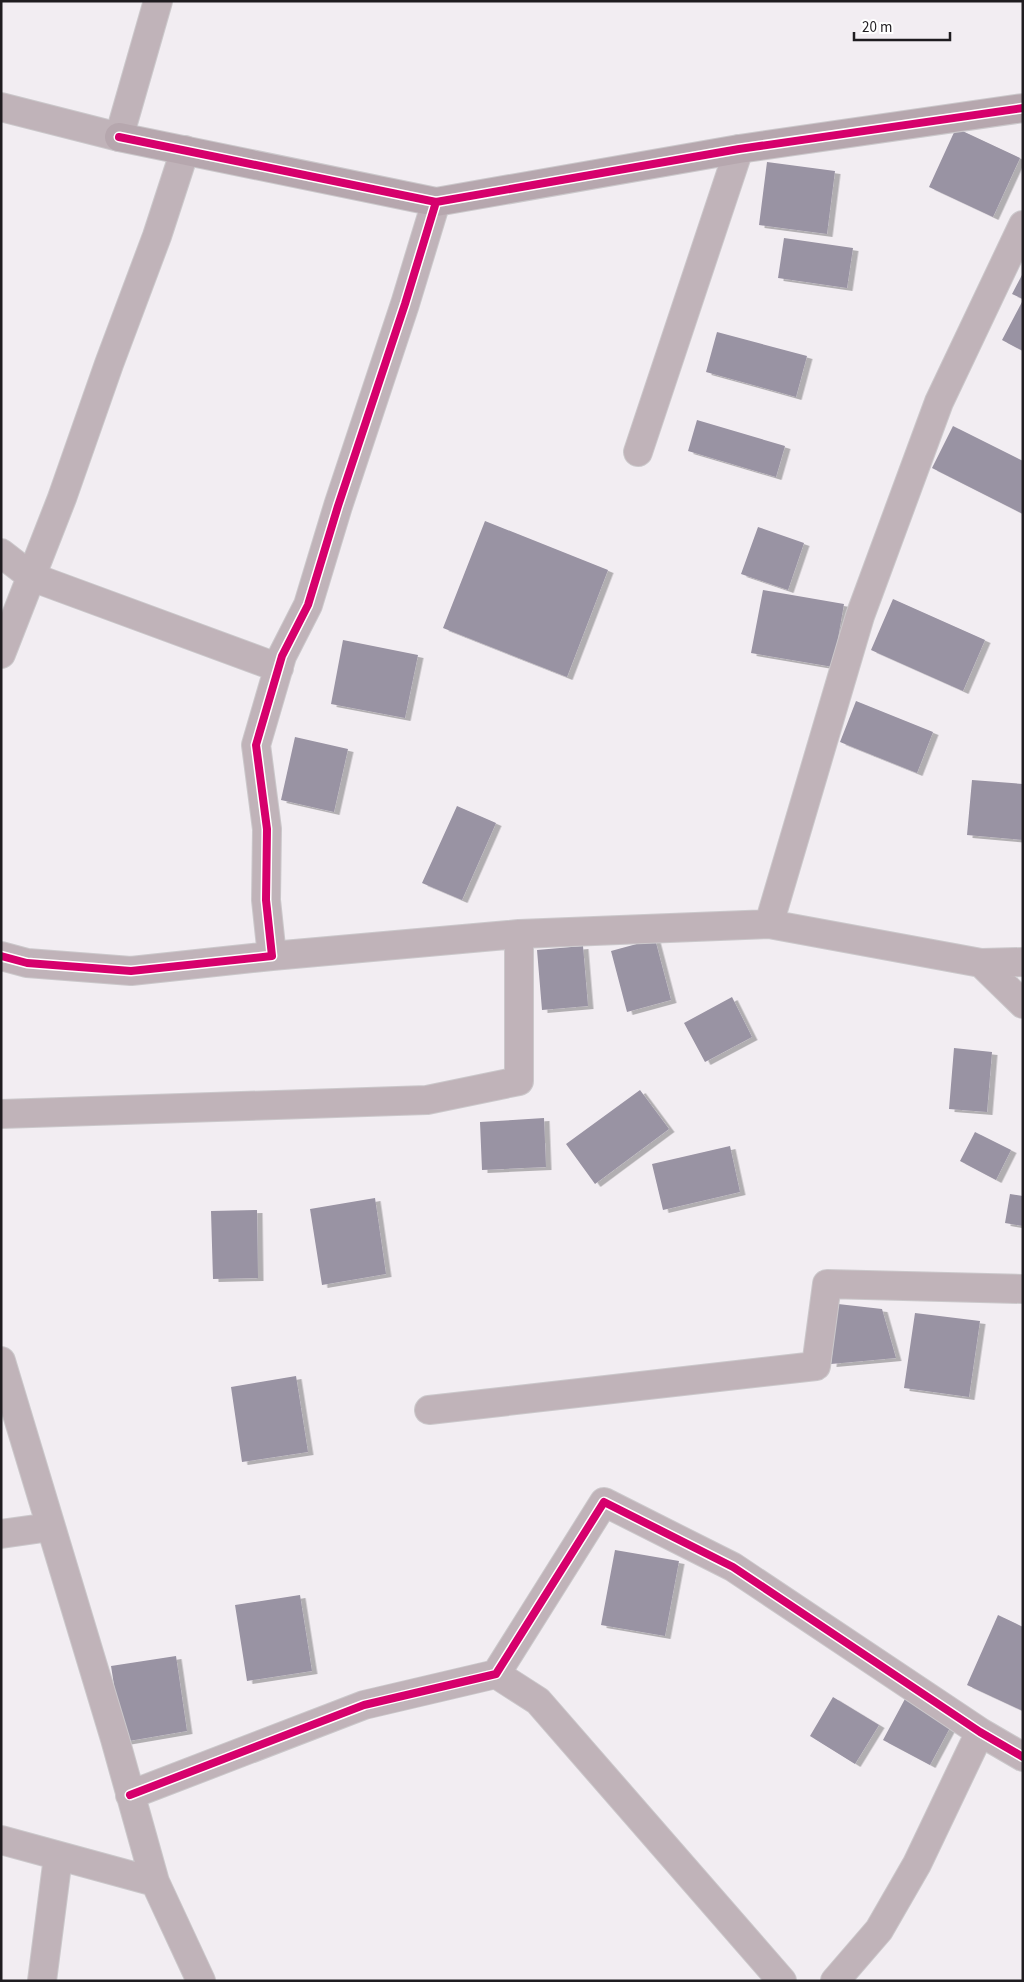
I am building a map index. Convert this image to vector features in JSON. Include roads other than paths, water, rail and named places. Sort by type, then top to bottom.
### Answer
[{"type":"street","points":[[119,137],[158,1]]},
{"type":"street","points":[[1,107],[119,137],[436,202],[739,149],[1023,108]]},
{"type":"street","points":[[638,452],[739,149]]},
{"type":"street","points":[[1,654],[62,498],[157,236],[184,150]]},
{"type":"street","points":[[272,956],[266,900],[267,829],[256,745],[282,656],[308,605],[436,202]]},
{"type":"street","points":[[769,924],[860,616],[939,402],[1023,225]]},
{"type":"street","points":[[1,553],[32,577],[278,668]]},
{"type":"street","points":[[1,956],[27,963],[131,971],[272,956],[519,934],[769,924],[981,963],[1023,962]]},
{"type":"street","points":[[1,1114],[427,1100],[519,1080],[519,934]]},
{"type":"street","points":[[981,963],[1023,1004]]},
{"type":"street","points":[[429,1410],[816,1366],[827,1284],[1023,1289]]},
{"type":"street","points":[[1,1361],[115,1739],[155,1882],[201,1981]]},
{"type":"street","points":[[130,1796],[364,1704],[496,1674],[604,1502],[734,1567],[980,1732],[1023,1758]]},
{"type":"street","points":[[1,1534],[50,1527]]},
{"type":"street","points":[[496,1674],[538,1701],[782,1981]]},
{"type":"street","points":[[835,1981],[879,1930],[917,1864],[980,1732]]},
{"type":"street","points":[[1,1840],[155,1882]]},
{"type":"street","points":[[42,1981],[58,1857]]}]
